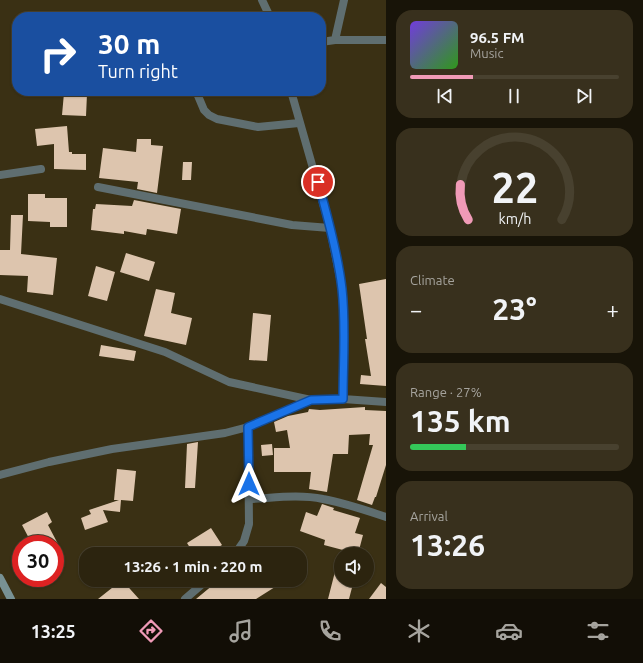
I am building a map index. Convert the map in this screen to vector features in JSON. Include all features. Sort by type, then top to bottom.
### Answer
[{"type":"main road","points":[[0,578],[11,599]]},
{"type":"street","points":[[262,0],[268,12]]},
{"type":"street","points":[[335,40],[344,0]]},
{"type":"street","points":[[326,41],[386,40]]},
{"type":"street","points":[[198,96],[204,110],[209,115],[217,119],[258,126],[299,123]]},
{"type":"street","points":[[291,96],[330,228],[342,288],[344,323],[343,399]]},
{"type":"street","points":[[0,175],[41,169]]},
{"type":"street","points":[[98,187],[292,225],[330,228]]},
{"type":"street","points":[[0,299],[165,352],[228,382],[311,400],[343,399],[386,402]]},
{"type":"street","points":[[0,475],[49,462],[112,449],[225,433],[248,427],[311,400]]},
{"type":"street","points":[[240,547],[244,541],[249,524],[248,427]]},
{"type":"street","points":[[249,499],[295,497],[323,499],[360,508],[386,517]]},
{"type":"street","points":[[185,599],[199,587]]},
{"type":"building","points":[[64,96],[87,96],[86,116],[62,115]]},
{"type":"building","points":[[67,126],[69,152],[72,152],[72,154],[86,154],[86,170],[54,169],[54,144],[37,146],[35,129]]},
{"type":"building","points":[[137,139],[151,139],[151,145],[163,146],[157,193],[137,189],[138,182],[99,178],[103,148],[136,152]]},
{"type":"building","points":[[183,162],[192,162],[191,180],[182,180]]},
{"type":"building","points":[[28,194],[45,194],[45,198],[67,198],[67,227],[50,227],[50,222],[28,221]]},
{"type":"building","points":[[134,200],[181,209],[177,234],[147,229],[146,235],[124,231],[124,234],[91,230],[93,209],[95,209],[96,204],[132,206]]},
{"type":"building","points":[[11,215],[23,215],[21,254],[57,258],[53,295],[27,292],[28,276],[0,275],[0,250],[10,250]]},
{"type":"building","points":[[126,253],[155,262],[149,281],[120,272]]},
{"type":"building","points":[[96,266],[115,272],[107,301],[88,296]]},
{"type":"building","points":[[386,279],[386,386],[360,384],[361,375],[371,376],[359,284]]},
{"type":"building","points":[[156,289],[175,293],[171,313],[192,318],[186,345],[144,336]]},
{"type":"building","points":[[253,313],[271,315],[267,361],[249,360]]},
{"type":"building","points":[[101,345],[136,351],[134,361],[99,356]]},
{"type":"building","points":[[365,407],[365,410],[386,411],[386,465],[372,505],[357,500],[373,445],[369,445],[370,434],[349,435],[348,454],[333,454],[327,492],[309,489],[311,472],[274,472],[274,448],[290,448],[287,430],[276,432],[274,422],[288,416],[308,412],[309,409],[320,410]]},
{"type":"building","points":[[198,442],[195,488],[185,488],[187,444]]},
{"type":"building","points":[[272,444],[273,455],[262,456],[261,445]]},
{"type":"building","points":[[117,469],[136,471],[133,501],[121,500],[120,512],[103,510],[108,522],[85,530],[81,518],[91,514],[89,510],[119,500],[114,500]]},
{"type":"building","points":[[322,504],[334,508],[333,510],[360,518],[355,533],[363,535],[360,547],[334,548],[324,545],[325,540],[300,531],[306,512],[317,516]]},
{"type":"building","points":[[47,512],[52,522],[48,525],[53,535],[27,535],[22,525]]},
{"type":"building","points":[[211,528],[222,545],[219,547],[190,547],[187,543]]},
{"type":"building","points":[[334,576],[334,587],[352,587],[349,599],[328,599]]},
{"type":"building","points":[[381,583],[386,587],[386,599],[369,599]]},
{"type":"building","points":[[113,587],[128,587],[139,599],[98,599]]},
{"type":"building","points":[[211,587],[275,587],[256,599],[196,599]]},
{"type":"route","points":[[249,484],[248,427],[311,400],[343,399],[344,323],[342,288],[330,228],[318,182]]}]
